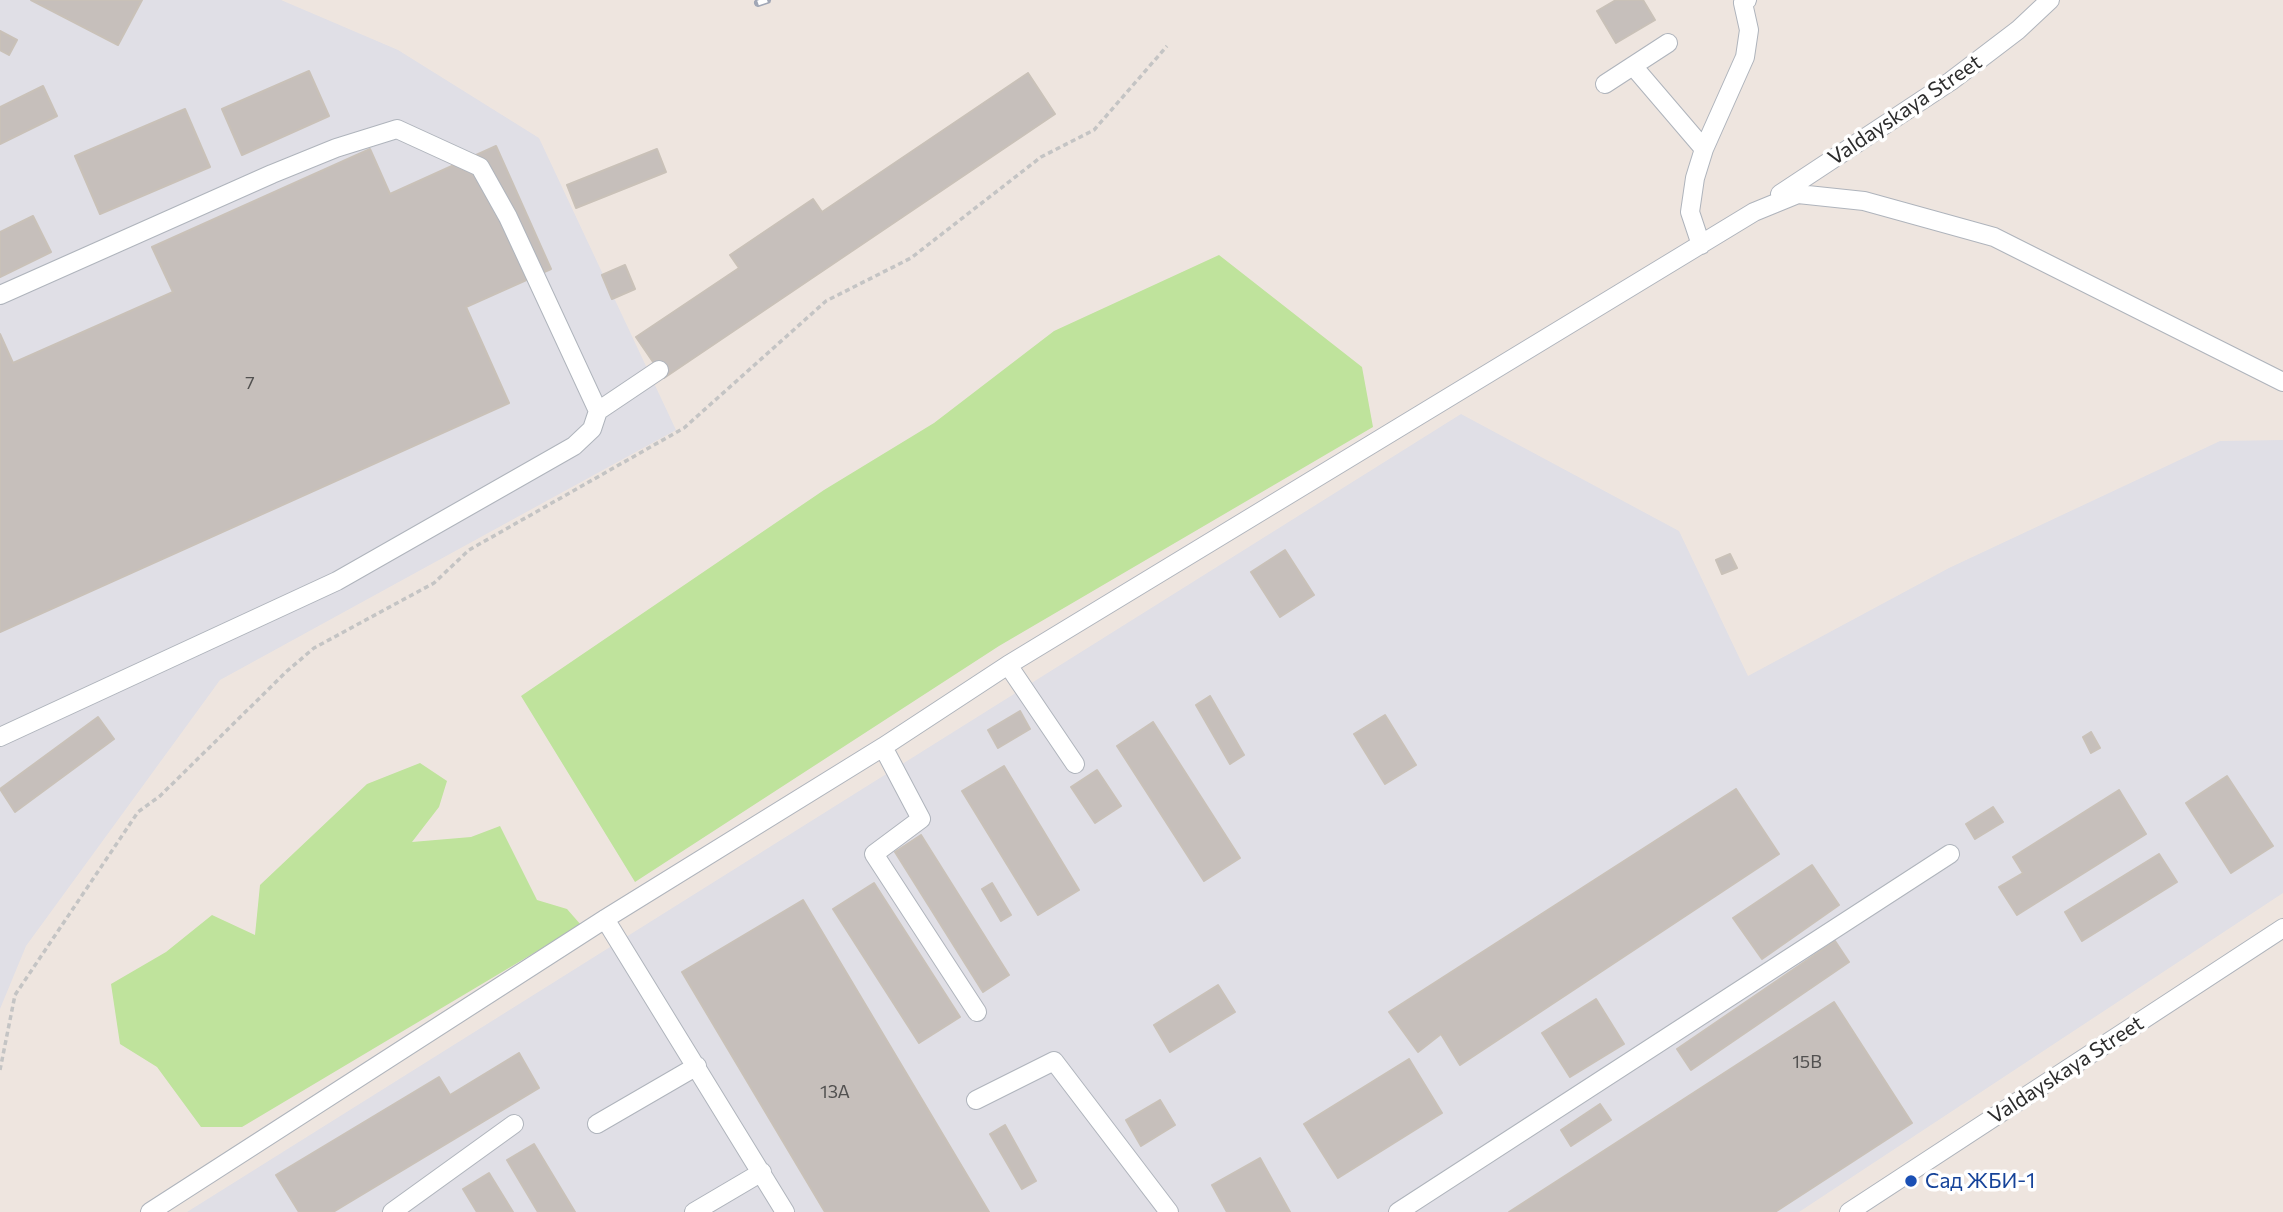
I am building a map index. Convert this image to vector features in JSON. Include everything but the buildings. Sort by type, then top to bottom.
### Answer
[{"type":"street","points":[[1701,245],[1690,212],[1695,178],[1704,149],[1745,57],[1749,30],[1743,3],[1747,0]]},
{"type":"street","name":"Valdayskaya Street","points":[[1754,212],[1951,81],[2018,30],[2050,0]]},
{"type":"street","points":[[1605,84],[1668,43]]},
{"type":"street","points":[[1633,66],[1704,149]]},
{"type":"street","points":[[0,295],[272,174],[336,148],[397,128],[480,167],[508,217],[598,411]]},
{"type":"street","points":[[150,1212],[605,919],[883,747],[1008,665],[1754,212],[1798,194],[1864,201],[1994,237],[2283,382]]},
{"type":"street","points":[[0,737],[337,581],[573,446],[592,429],[598,411],[659,370]]},
{"type":"street","points":[[1008,665],[1075,764]]},
{"type":"street","points":[[883,747],[921,819],[874,854],[977,1012]]},
{"type":"street","points":[[1398,1212],[1950,854]]},
{"type":"street","points":[[605,919],[698,1066],[785,1212]]},
{"type":"street","name":"Valdayskaya Street","points":[[1849,1212],[2283,928]]},
{"type":"street","points":[[976,1100],[1054,1061],[1169,1212]]},
{"type":"street","points":[[597,1124],[698,1066]]},
{"type":"street","points":[[392,1212],[514,1124]]},
{"type":"street","points":[[694,1212],[762,1172]]},
{"type":"path","points":[[0,1070],[15,995],[138,812],[160,796],[287,671],[314,648],[434,583],[469,550],[684,428],[826,301],[911,258],[1041,156],[1094,130],[1167,46]]},
{"type":"shaded area","points":[[0,0],[281,0],[398,50],[539,138],[676,430],[220,680],[26,946],[0,1009]]},
{"type":"shaded area","points":[[1461,414],[1679,531],[1748,676],[1949,568],[2220,441],[2283,440],[2283,893],[1799,1212],[187,1212]]},
{"type":"green space","points":[[1219,255],[1362,367],[1373,427],[999,646],[635,882],[521,696],[824,490],[934,423],[1054,331]]},
{"type":"green space","points":[[420,763],[447,781],[439,807],[412,842],[471,837],[500,826],[537,900],[567,909],[581,925],[242,1127],[201,1127],[157,1067],[120,1044],[111,984],[166,952],[212,915],[255,935],[260,885],[367,784]]},
{"type":"railway","points":[[758,3],[767,0]]},
{"type":"place","name":"Сад ЖБИ-1","points":[[1911,1181]]}]
